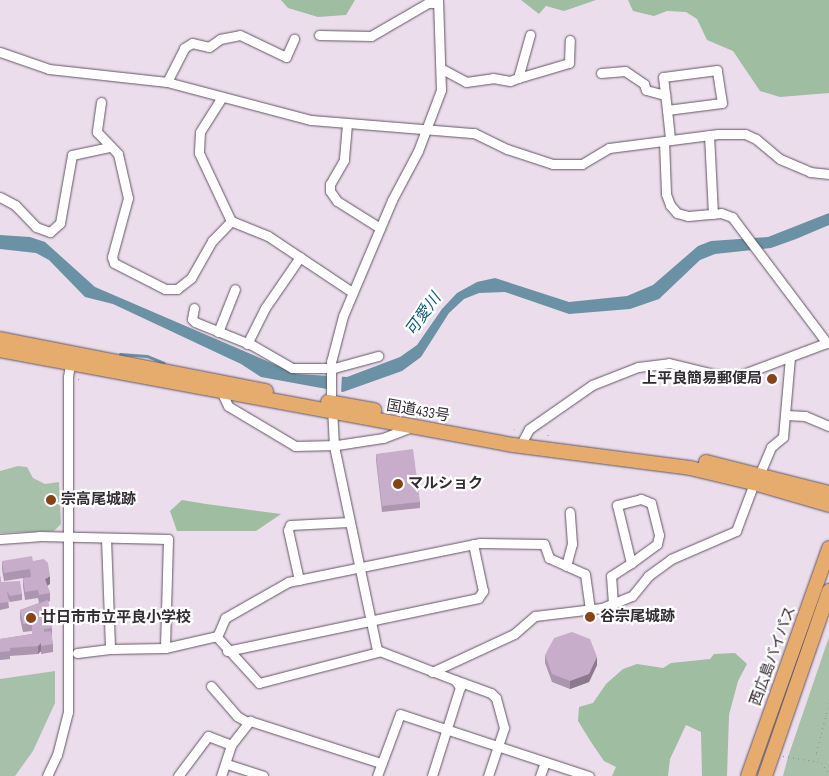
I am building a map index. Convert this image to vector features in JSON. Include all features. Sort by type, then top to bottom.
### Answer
[{"type":"highway","name":"国道433号","points":[[0,339],[71,359],[222,393],[332,401],[411,427],[518,435]]},
{"type":"highway","name":"国道433号","points":[[0,350],[71,359],[332,401],[690,468],[757,478],[829,493]]},
{"type":"highway","name":"国道433号","points":[[757,478],[829,505]]},
{"type":"highway","name":"西広島バイパス","points":[[748,776],[829,548]]},
{"type":"highway","name":"西広島バイパス","points":[[753,776],[829,559]]},
{"type":"highway","name":"西広島バイパス","points":[[765,776],[829,591]]},
{"type":"highway","points":[[774,776],[829,615]]},
{"type":"street","points":[[319,35],[371,36],[428,3],[438,1],[437,38],[442,69],[441,90],[427,130],[352,292],[334,348],[332,401],[334,445],[378,652]]},
{"type":"street","points":[[167,82],[184,48],[192,43],[210,47],[220,38],[240,35],[286,57],[294,38]]},
{"type":"street","points":[[518,78],[530,36]]},
{"type":"street","points":[[442,69],[466,82],[493,78],[510,81],[569,62],[570,40]]},
{"type":"street","points":[[0,52],[50,69],[167,82],[311,120],[474,132],[507,149],[553,164],[582,164],[609,148],[709,135],[745,134],[756,139],[780,159],[810,172],[829,174]]},
{"type":"street","points":[[518,435],[597,382],[638,367],[669,363],[730,376],[790,357],[828,342],[760,254],[740,224],[728,215],[688,216],[670,205],[666,194],[667,110],[663,77],[717,70],[722,102],[667,110]]},
{"type":"street","points":[[601,73],[625,71],[644,84],[646,90],[665,95]]},
{"type":"street","points":[[222,97],[200,132],[199,153],[231,221],[268,236],[352,292]]},
{"type":"street","points":[[101,102],[97,132],[119,156],[128,198],[112,257],[116,266],[165,289],[177,289],[191,278],[212,241],[231,221]]},
{"type":"street","points":[[348,124],[344,160],[330,184],[330,191],[336,201],[380,228]]},
{"type":"street","points":[[709,135],[713,214]]},
{"type":"street","points":[[0,197],[15,205],[36,227],[50,232],[60,224],[72,155],[111,147]]},
{"type":"street","points":[[247,344],[265,308],[300,257]]},
{"type":"street","points":[[218,332],[235,289]]},
{"type":"street","points":[[194,308],[193,321],[247,344],[292,368],[333,371],[378,356]]},
{"type":"street","points":[[432,672],[517,632],[535,616],[590,609],[613,604],[632,596],[648,576],[670,559],[736,531],[771,447],[783,437],[790,357]]},
{"type":"street","points":[[47,776],[57,755],[68,712],[71,359]]},
{"type":"street","points":[[222,393],[228,406],[287,444],[302,447],[388,438],[411,427]]},
{"type":"street","points":[[786,415],[805,416],[829,426]]},
{"type":"street","points":[[613,604],[611,576],[631,563],[657,544],[659,535],[651,503],[642,499],[617,505],[631,563]]},
{"type":"street","points":[[566,566],[572,544],[570,512]]},
{"type":"street","points":[[299,580],[288,530],[290,525],[349,522]]},
{"type":"street","points":[[0,539],[69,537],[168,539],[165,648]]},
{"type":"street","points":[[106,538],[110,649]]},
{"type":"street","points":[[217,636],[226,617],[286,583],[473,544],[542,544],[546,546],[548,557],[586,577],[590,609]]},
{"type":"street","points":[[227,651],[485,597],[473,544]]},
{"type":"street","points":[[77,653],[110,649],[165,648],[217,636]]},
{"type":"street","points":[[217,636],[227,651],[259,682],[378,652],[495,696],[504,725],[488,776]]},
{"type":"street","points":[[432,776],[460,691],[454,680]]},
{"type":"street","points":[[211,686],[237,716],[247,722],[254,721],[381,762]]},
{"type":"street","points":[[377,776],[400,714],[588,776]]},
{"type":"street","points":[[221,776],[231,745],[247,722]]},
{"type":"street","points":[[178,776],[208,736],[231,745]]},
{"type":"street","points":[[540,776],[545,762]]},
{"type":"street","points":[[226,764],[263,776]]},
{"type":"path","points":[[78,379],[82,380]]},
{"type":"path","points":[[819,763],[816,746],[829,703]]},
{"type":"path","points":[[781,756],[819,763],[829,773]]},
{"type":"green space","points":[[281,0],[355,0],[346,15],[318,17],[288,8]]},
{"type":"green space","points":[[521,0],[596,0],[564,11],[546,6],[539,14]]},
{"type":"green space","points":[[628,0],[829,0],[829,93],[780,97],[760,91],[733,51],[707,40],[697,19],[686,12],[667,11],[654,16],[633,11]]},
{"type":"green space","points":[[18,466],[27,467],[33,478],[45,484],[59,482],[61,524],[54,531],[0,533],[0,471]]},
{"type":"green space","points":[[182,500],[281,514],[256,531],[177,531],[170,511]]},
{"type":"green space","points":[[829,637],[829,776],[783,776],[788,757]]},
{"type":"green space","points":[[735,653],[747,664],[738,681],[729,715],[727,776],[702,776],[701,732],[686,725],[670,759],[668,776],[612,776],[616,767],[604,761],[578,721],[579,707],[593,703],[606,684],[623,669],[637,664],[663,668],[671,663],[710,659],[714,654]]},
{"type":"green space","points":[[55,671],[55,703],[33,751],[15,776],[0,776],[0,679]]},
{"type":"water","points":[[829,213],[829,225],[796,239],[771,248],[715,254],[700,260],[659,299],[630,309],[569,314],[505,292],[479,293],[464,299],[449,313],[421,357],[402,371],[343,392],[261,377],[241,364],[113,304],[85,297],[49,260],[36,253],[0,249],[0,235],[30,237],[45,242],[95,287],[297,374],[347,377],[400,357],[417,345],[442,309],[457,293],[477,282],[495,278],[569,302],[627,296],[653,285],[698,246],[711,241],[768,237]]},
{"type":"pier","points":[[333,374],[342,374],[341,394],[332,392]]},
{"type":"building","name":"マルショク","points":[[413,449],[420,502],[382,506],[376,454]]},
{"type":"building","points":[[32,556],[33,561],[44,559],[48,563],[50,576],[45,579],[50,593],[39,595],[38,590],[25,592],[23,578],[31,577],[30,569],[4,573],[2,561]]},
{"type":"building","points":[[0,575],[1,582],[20,581],[22,594],[10,596],[7,591],[9,602],[0,603]]},
{"type":"building","points":[[48,600],[50,613],[41,614],[50,615],[52,628],[44,629],[44,632],[51,631],[53,644],[41,646],[41,643],[38,646],[10,648],[10,651],[0,652],[0,639],[32,634],[32,623],[23,624],[20,610]]},
{"type":"building","points":[[572,632],[590,639],[597,657],[589,674],[570,681],[552,674],[545,655],[554,638]]},
{"type":"waterway","points":[[120,354],[147,356],[164,363]]},
{"type":"place","name":"上平良簡易郵便局","points":[[772,379]]},
{"type":"place","name":"マルショク","points":[[398,484]]},
{"type":"place","name":"宗高尾城跡","points":[[51,500]]},
{"type":"place","name":"谷宗尾城跡","points":[[590,617]]},
{"type":"place","name":"廿日市市立平良小学校","points":[[31,618]]},
{"type":"water label","name":"可愛川","points":[[424,315]]}]
